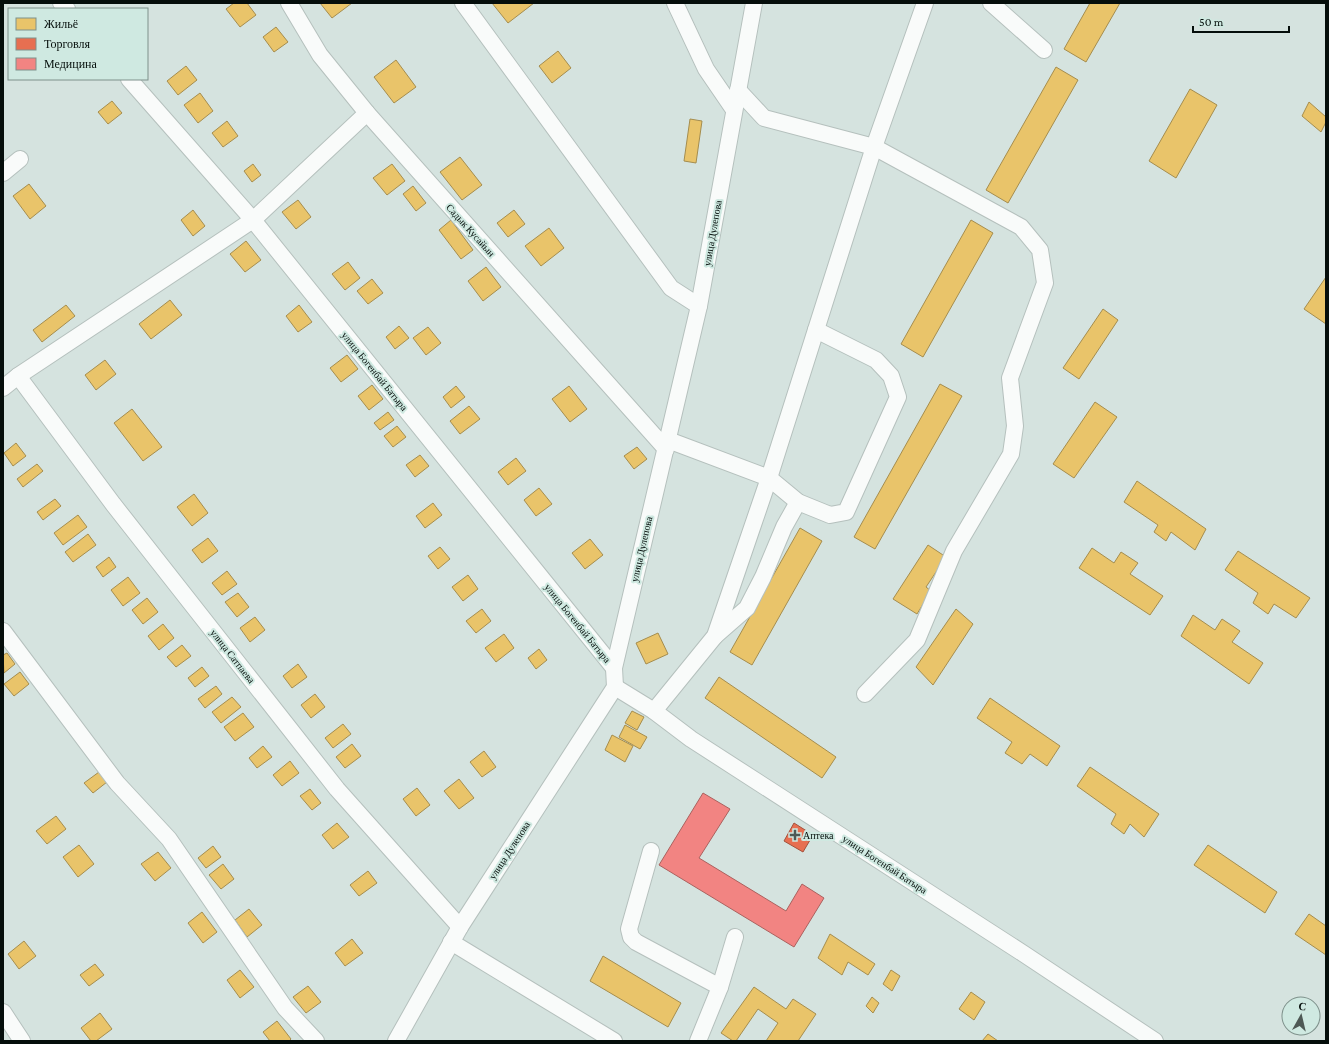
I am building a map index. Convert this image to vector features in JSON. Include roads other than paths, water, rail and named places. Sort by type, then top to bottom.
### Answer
[{"type":"street","name":"Садык Кусайын","points":[[289,3],[320,55],[367,113],[667,444]]},
{"type":"street","points":[[463,3],[671,288],[699,306]]},
{"type":"street","points":[[675,3],[706,69],[734,110]]},
{"type":"street","name":"улица Дулепова","points":[[396,1041],[460,927],[615,688],[614,668],[699,306],[754,3]]},
{"type":"street","points":[[715,636],[769,478],[874,147],[925,3]]},
{"type":"street","points":[[991,3],[1044,50]]},
{"type":"street","name":"улица Богенбай Батыра","points":[[130,80],[253,220],[614,668]]},
{"type":"street","points":[[738,90],[764,118],[874,147],[1021,227],[1040,250],[1044,282],[1010,378],[1015,426],[1011,454],[954,551],[918,640],[865,694]]},
{"type":"street","points":[[3,388],[18,376],[253,220],[367,113]]},
{"type":"street","points":[[3,173],[20,159]]},
{"type":"street","points":[[667,444],[769,478],[798,502],[830,515],[846,512],[898,397],[891,376],[876,360],[816,330]]},
{"type":"street","name":"улица Сатпаева","points":[[18,376],[113,504],[337,789],[460,927]]},
{"type":"street","points":[[654,711],[715,636],[747,608],[763,577],[784,527],[798,502]]},
{"type":"street","points":[[3,630],[117,783],[169,839],[285,1008],[316,1041]]},
{"type":"street","name":"улица Богенбай Батыра","points":[[615,688],[654,711],[691,738],[1024,954],[1155,1041]]},
{"type":"street","points":[[651,851],[629,928],[631,937],[636,942],[720,987]]},
{"type":"street","points":[[698,1041],[720,987],[735,937]]},
{"type":"street","points":[[451,942],[614,1041]]},
{"type":"street","points":[[3,1012],[22,1041]]},
{"type":"place","name":"Аптека","points":[[795,835]]}]
